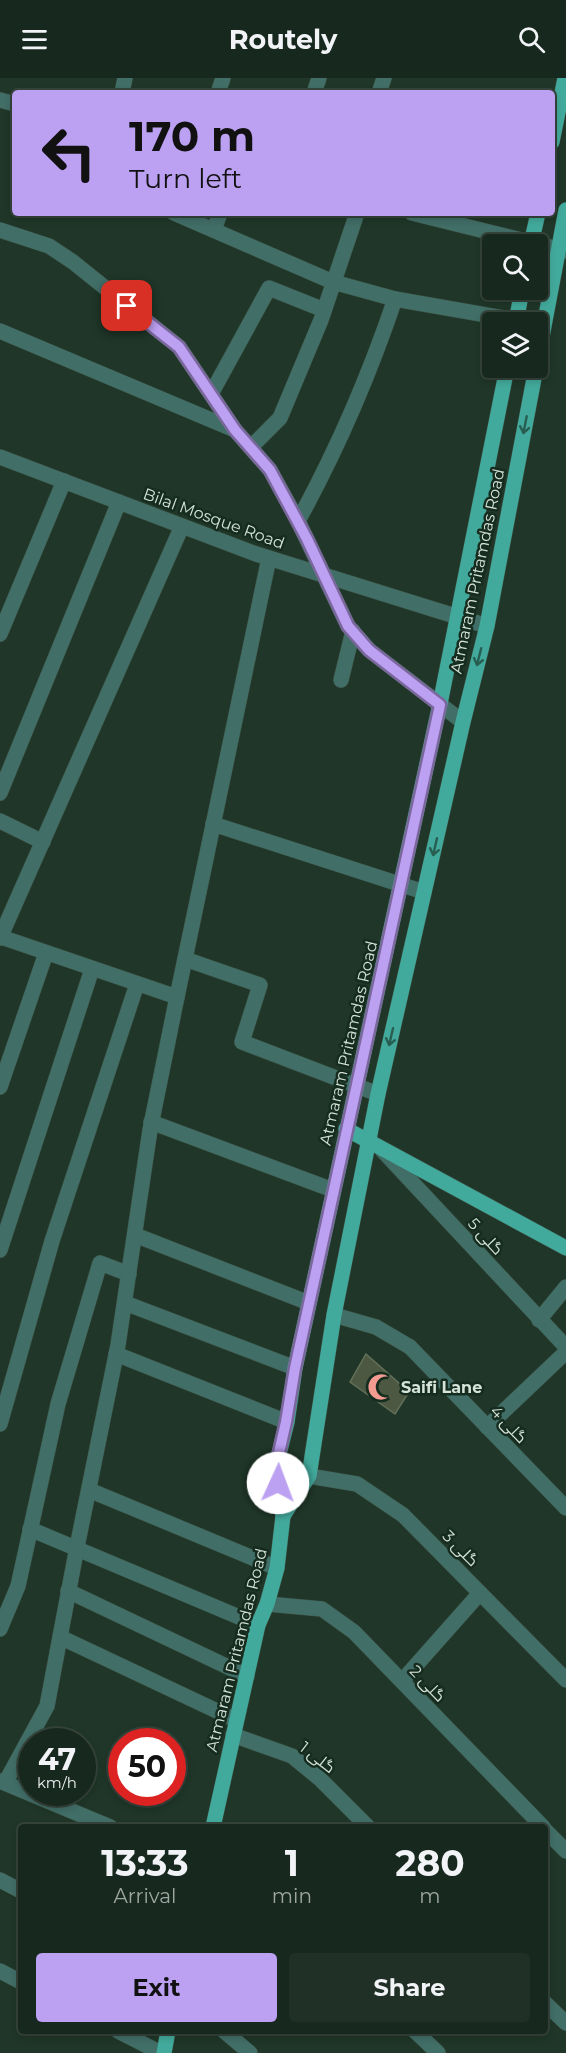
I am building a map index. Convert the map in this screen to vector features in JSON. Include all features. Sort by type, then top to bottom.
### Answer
[{"type":"main road","points":[[555,126],[564,78]]},
{"type":"main road","points":[[544,312],[562,250],[566,210]]},
{"type":"main road","points":[[533,234],[537,216]]},
{"type":"main road","name":"Atmaram Pritamdas Road","points":[[214,1824],[258,1624],[278,1568],[283,1516],[276,1466],[346,1129],[440,705],[505,378]]},
{"type":"main road","name":"Atmaram Pritamdas Road","points":[[283,1516],[309,1476],[334,1315],[374,1145],[378,1094],[487,626],[534,378]]},
{"type":"main road","points":[[346,1129],[566,1248]]},
{"type":"main road","points":[[162,2053],[167,2034]]},
{"type":"street","points":[[181,216],[333,282],[395,299],[482,315]]},
{"type":"street","points":[[214,230],[219,216]]},
{"type":"street","points":[[250,447],[280,418],[324,310],[356,216]]},
{"type":"street","points":[[424,216],[495,234]]},
{"type":"street","points":[[0,230],[48,246],[73,262],[179,347],[235,430],[270,470],[298,521],[348,626],[369,650],[463,722]]},
{"type":"street","points":[[211,394],[269,288],[324,310]]},
{"type":"street","points":[[298,521],[332,455],[376,354],[395,299]]},
{"type":"street","points":[[0,331],[235,430]]},
{"type":"street","name":"Bilal Mosque Road","points":[[0,457],[269,558],[487,626]]},
{"type":"street","points":[[0,634],[64,481]]},
{"type":"street","points":[[0,793],[119,502]]},
{"type":"street","points":[[177,998],[0,938],[182,526]]},
{"type":"street","points":[[103,1824],[2,1782],[47,1706],[116,1354],[152,1122],[269,558]]},
{"type":"street","points":[[341,680],[353,631]]},
{"type":"street","points":[[0,821],[43,842]]},
{"type":"street","points":[[213,824],[424,892]]},
{"type":"street","points":[[0,1087],[46,953]]},
{"type":"street","points":[[185,959],[260,985],[242,1042],[378,1094]]},
{"type":"street","points":[[0,1250],[92,969]]},
{"type":"street","points":[[0,1424],[52,1240],[137,984]]},
{"type":"street","points":[[152,1122],[333,1190]]},
{"type":"street","name":"گلی 5","points":[[374,1145],[566,1347]]},
{"type":"street","points":[[135,1235],[309,1303]]},
{"type":"street","points":[[0,1629],[18,1586],[58,1404],[100,1263],[129,1274]]},
{"type":"street","points":[[539,1320],[566,1287]]},
{"type":"street","points":[[125,1303],[295,1368]]},
{"type":"street","name":"گلی 4","points":[[334,1315],[376,1327],[410,1347],[566,1508]]},
{"type":"street","points":[[487,1427],[566,1352]]},
{"type":"street","points":[[116,1354],[286,1422]]},
{"type":"street","name":"گلی 3","points":[[309,1476],[357,1484],[403,1515],[566,1680]]},
{"type":"street","points":[[88,1490],[278,1568]]},
{"type":"street","points":[[30,1528],[258,1624]]},
{"type":"street","points":[[68,1591],[247,1676]]},
{"type":"street","points":[[402,1681],[480,1593]]},
{"type":"street","name":"گلی 2","points":[[267,1604],[322,1609],[354,1632],[540,1824]]},
{"type":"street","name":"گلی 1","points":[[60,1637],[291,1756],[320,1779],[365,1824]]},
{"type":"street","name":"گلی 2","points":[[548,1832],[566,1851]]},
{"type":"street","points":[[0,1880],[18,1889]]},
{"type":"street","points":[[0,1971],[18,1980]]},
{"type":"street","points":[[548,2006],[566,2024]]},
{"type":"street","points":[[124,2034],[162,2053]]},
{"type":"street","points":[[228,2034],[250,2053]]},
{"type":"street","points":[[418,2034],[438,2053]]},
{"type":"building","name":"Saifi Lane","points":[[366,1354],[409,1392],[395,1414],[350,1382]]},
{"type":"place","name":"Saifi Lane","points":[[381,1387]]},
{"type":"route","points":[[127,306],[179,347],[235,430],[270,470],[307,539],[348,626],[369,650],[440,705],[295,1368],[276,1466],[278,1483]]}]
